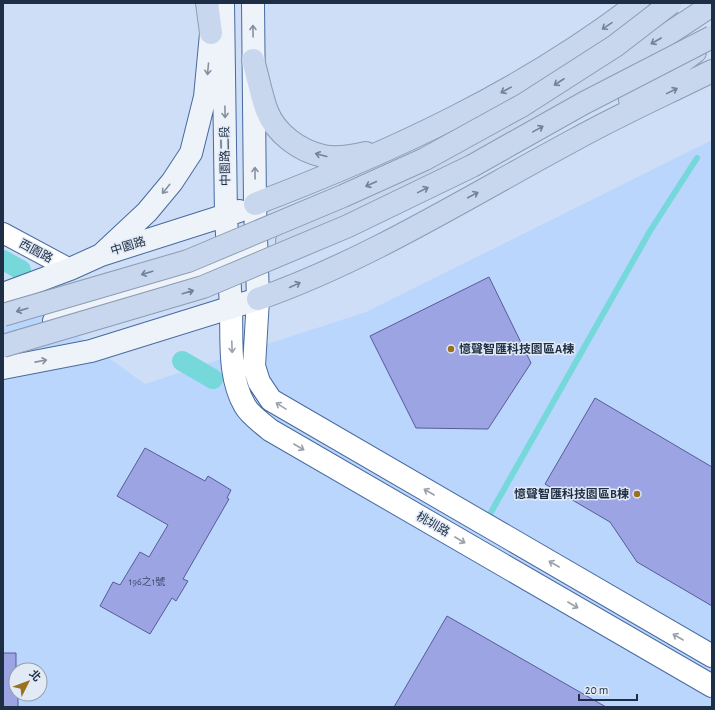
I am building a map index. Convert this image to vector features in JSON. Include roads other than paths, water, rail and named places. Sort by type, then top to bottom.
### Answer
[{"type":"highway","points":[[207,3],[211,33]]},
{"type":"highway","points":[[255,204],[335,174],[413,139],[478,106],[540,71],[610,24],[638,3]]},
{"type":"highway","points":[[3,315],[188,261],[343,196],[425,159],[523,105],[615,46],[671,3]]},
{"type":"highway","points":[[540,71],[664,22],[705,3]]},
{"type":"highway","points":[[258,254],[400,186],[520,121],[665,36],[712,4]]},
{"type":"highway","points":[[575,139],[679,65],[712,38]]},
{"type":"highway","points":[[3,346],[203,287],[348,226],[472,166],[584,103],[712,38]]},
{"type":"highway","points":[[254,60],[268,112],[281,133],[297,146],[323,156],[355,156],[413,139]]},
{"type":"highway","points":[[258,299],[282,290],[371,250],[575,139],[712,71]]},
{"type":"main road","points":[[101,254],[148,212],[172,182],[191,153],[205,97],[211,33],[217,3]]},
{"type":"main road","name":"中園路二段","points":[[223,3],[226,216],[231,308]]},
{"type":"main road","points":[[3,368],[91,351],[258,299],[258,254],[255,204],[253,3]]},
{"type":"main road","name":"中園路","points":[[3,294],[70,269],[101,254],[226,216],[255,204]]},
{"type":"main road","points":[[3,342],[64,317],[258,254]]},
{"type":"street","name":"西園路","points":[[3,233],[70,269]]},
{"type":"street","points":[[258,299],[254,366],[259,382],[271,400],[712,656]]},
{"type":"street","name":"桃圳路","points":[[231,308],[233,371],[238,391],[245,407],[270,430],[712,686]]},
{"type":"waterway","points":[[490,514],[650,231],[697,158]]},
{"type":"waterway","points":[[3,260],[21,270]]},
{"type":"waterway","points":[[182,361],[213,379]]},
{"type":"place","name":"憶聲智匯科技園區A棟","points":[[451,349]]},
{"type":"place","name":"憶聲智匯科技園區B棟","points":[[637,494]]}]
